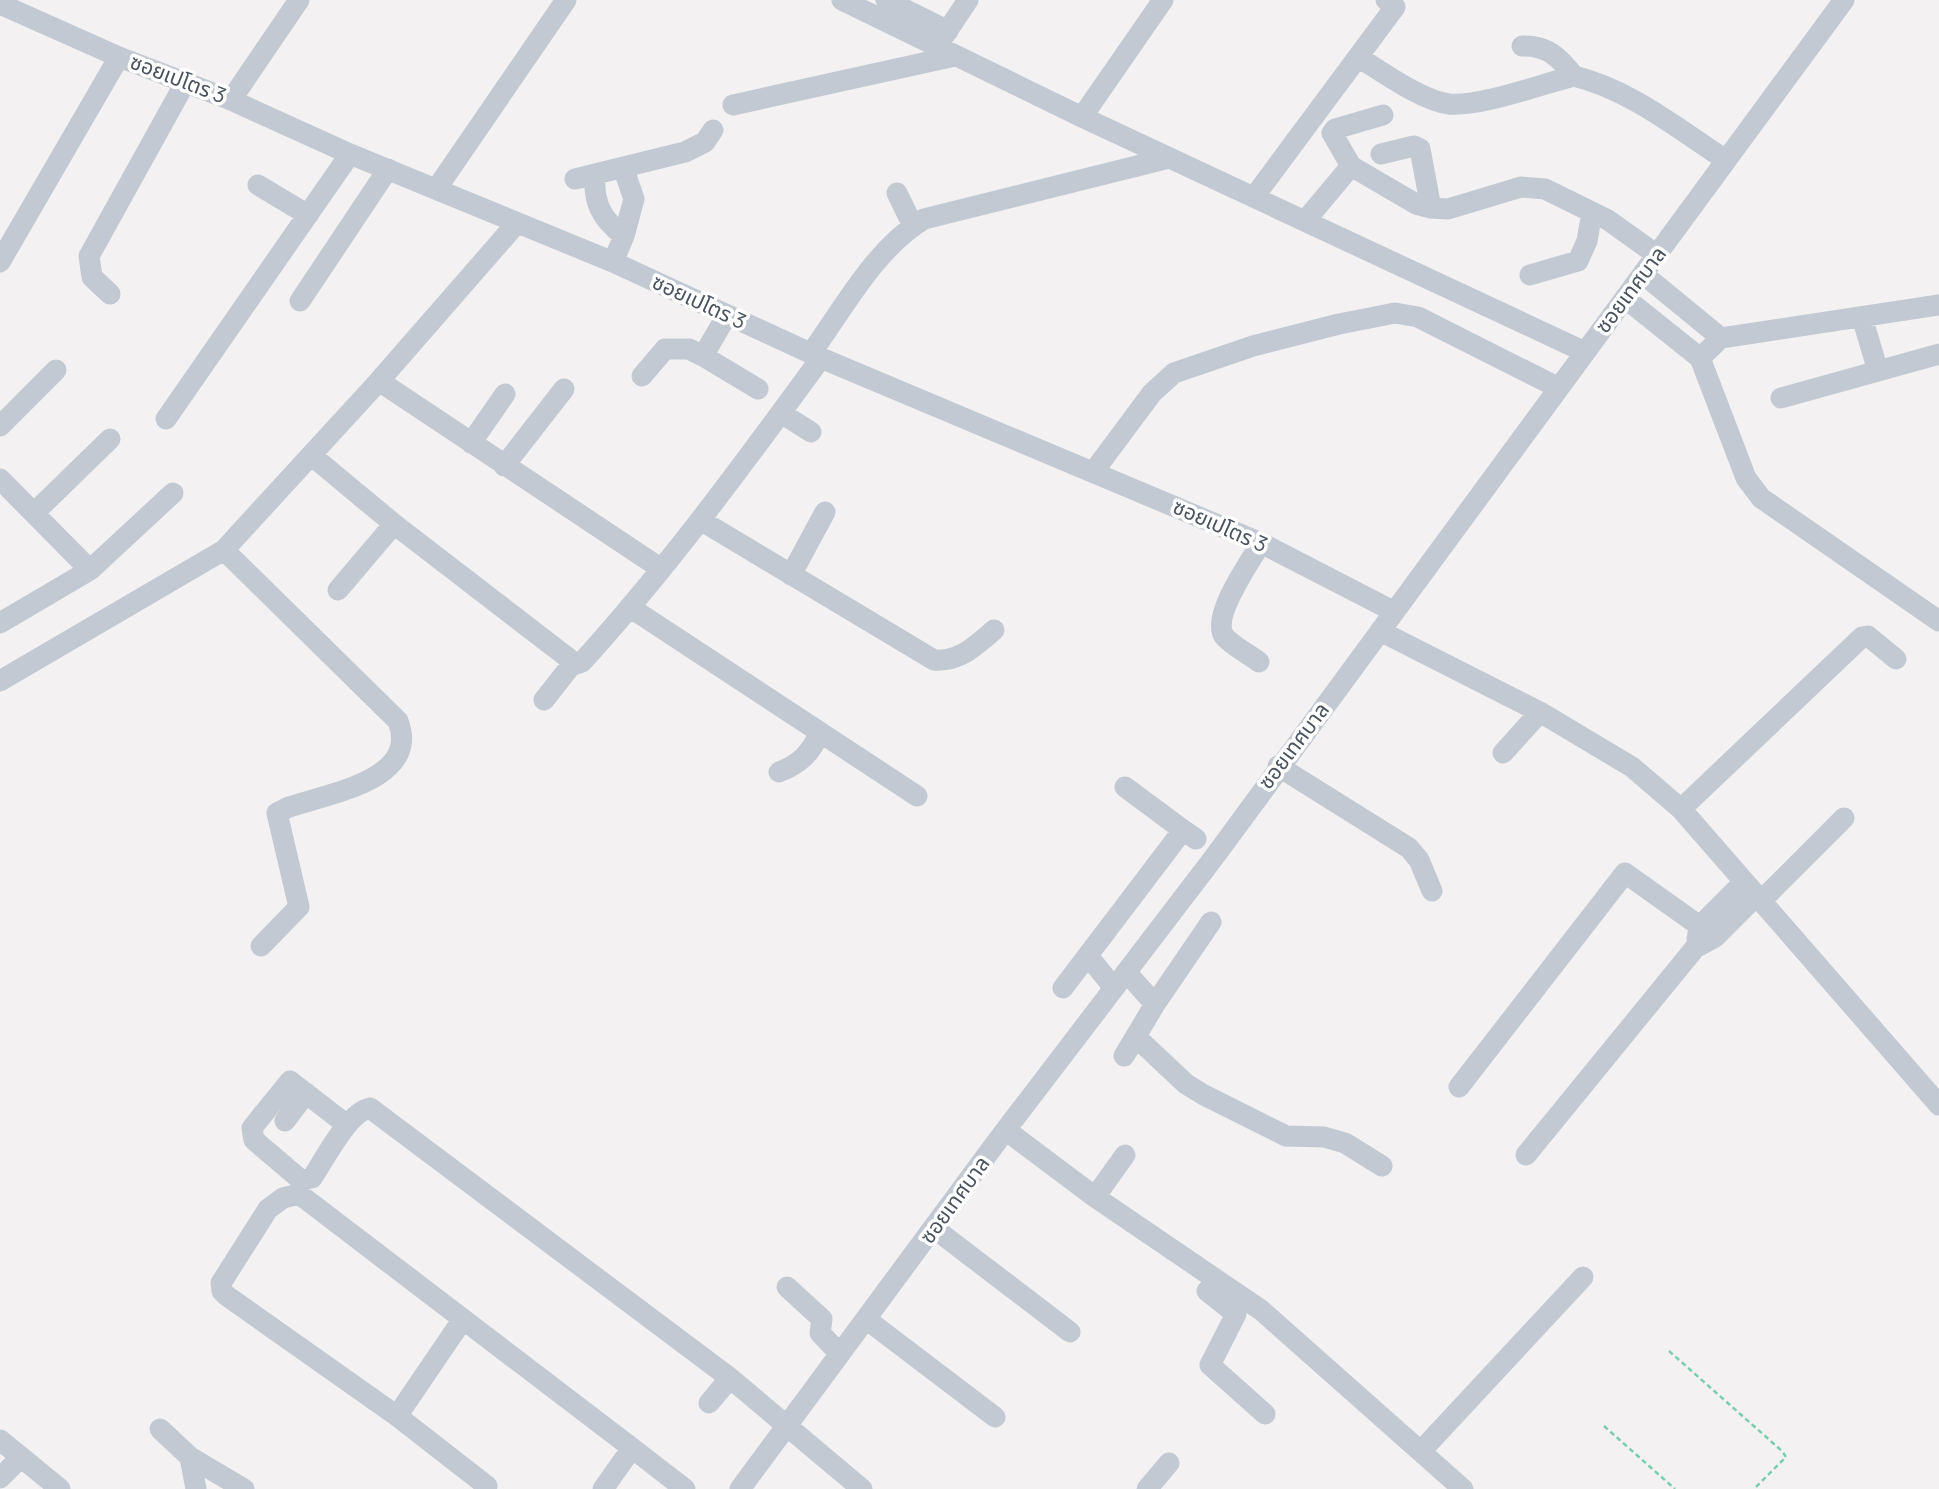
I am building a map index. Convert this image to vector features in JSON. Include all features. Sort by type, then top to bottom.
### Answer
[{"type":"street","points":[[231,100],[299,0]]},
{"type":"street","points":[[437,188],[566,0]]},
{"type":"street","points":[[842,0],[946,45],[1083,117],[1586,352]]},
{"type":"street","points":[[886,0],[946,45]]},
{"type":"street","points":[[733,105],[946,45],[968,0]]},
{"type":"street","points":[[1083,117],[1163,0]]},
{"type":"street","name":"ซอยเทศบาล","points":[[740,1489],[1380,631],[1844,0]]},
{"type":"street","points":[[1254,197],[1358,57],[1394,2]]},
{"type":"street","name":"ซอยเปโตร 3","points":[[2,3],[119,57],[231,100],[350,154],[613,262],[816,355],[1261,543],[1393,611]]},
{"type":"street","points":[[1522,46],[1536,46],[1552,52],[1574,76],[1625,95],[1726,160]]},
{"type":"street","points":[[0,262],[119,57]]},
{"type":"street","points":[[1358,57],[1447,104],[1467,103],[1574,76]]},
{"type":"street","points":[[110,293],[92,277],[89,256],[185,83]]},
{"type":"street","points":[[1383,115],[1335,129],[1332,133],[1351,166],[1416,204],[1448,209],[1521,187],[1533,186],[1592,212],[1657,255]]},
{"type":"street","points":[[624,236],[611,227],[596,205],[585,176],[685,152],[705,142],[713,130]]},
{"type":"street","points":[[1381,154],[1414,146],[1420,149],[1431,208]]},
{"type":"street","points":[[166,419],[350,154]]},
{"type":"street","points":[[312,455],[394,524],[573,663],[582,662],[631,608],[660,568],[702,521],[781,413],[881,256],[902,232],[924,219],[1169,158]]},
{"type":"street","points":[[1305,221],[1351,166]]},
{"type":"street","points":[[613,262],[624,236],[634,199],[623,167]]},
{"type":"street","points":[[300,302],[388,169]]},
{"type":"street","points":[[258,185],[309,215]]},
{"type":"street","points":[[897,194],[913,226]]},
{"type":"street","points":[[1530,275],[1578,261],[1587,241],[1592,212]]},
{"type":"street","points":[[0,681],[224,550],[379,381],[516,224]]},
{"type":"street","points":[[1643,274],[1721,338]]},
{"type":"street","points":[[1625,298],[1700,358],[1746,478],[1761,498],[1939,621]]},
{"type":"street","points":[[1700,358],[1721,338],[1862,317],[1937,312]]},
{"type":"street","points":[[1094,471],[1152,393],[1174,373],[1253,346],[1369,317],[1395,313],[1418,317],[1559,388]]},
{"type":"street","points":[[703,356],[727,315]]},
{"type":"street","points":[[1862,317],[1878,371]]},
{"type":"street","points":[[642,376],[665,349],[689,349],[758,389]]},
{"type":"street","points":[[1781,398],[1939,354]]},
{"type":"street","points":[[0,426],[56,370]]},
{"type":"street","points":[[379,381],[660,568]]},
{"type":"street","points":[[504,466],[564,389]]},
{"type":"street","points":[[471,443],[505,394]]},
{"type":"street","points":[[781,413],[811,432]]},
{"type":"street","points":[[34,513],[110,439]]},
{"type":"street","points":[[0,479],[90,570]]},
{"type":"street","points":[[3,616],[90,570],[173,494]]},
{"type":"street","points":[[791,575],[825,512]]},
{"type":"street","points":[[702,521],[934,660],[950,661],[970,650],[993,630]]},
{"type":"street","points":[[338,590],[394,524]]},
{"type":"street","points":[[1259,662],[1227,639],[1221,626],[1222,612],[1261,543]]},
{"type":"street","points":[[224,550],[398,721],[402,737],[391,765],[375,778],[289,807],[277,814],[299,907],[261,946]]},
{"type":"street","points":[[631,608],[918,796]]},
{"type":"street","points":[[1380,631],[1541,712],[1632,767],[1681,808],[1939,1105]]},
{"type":"street","points":[[1681,808],[1862,637],[1868,636],[1896,659]]},
{"type":"street","points":[[544,700],[573,663]]},
{"type":"street","points":[[1503,753],[1541,712]]},
{"type":"street","points":[[779,772],[802,760],[812,749],[820,732]]},
{"type":"street","points":[[1278,766],[1409,848],[1419,860],[1432,891]]},
{"type":"street","points":[[1063,988],[1189,835],[1125,787]]},
{"type":"street","points":[[1526,1155],[1707,932],[1844,818]]},
{"type":"street","points":[[1459,1087],[1625,873],[1707,932]]},
{"type":"street","points":[[1124,1056],[1155,1004],[1211,922]]},
{"type":"street","points":[[1089,957],[1155,1004]]},
{"type":"street","points":[[1136,1037],[1186,1084],[1205,1095],[1286,1136],[1324,1137],[1345,1143],[1382,1167]]},
{"type":"street","points":[[347,1125],[294,1082],[287,1083],[252,1128],[254,1140],[301,1180],[312,1178],[347,1125],[363,1109],[370,1108],[730,1378],[861,1489]]},
{"type":"street","points":[[285,1121],[306,1093]]},
{"type":"street","points":[[1003,1136],[1261,1310],[1463,1489]]},
{"type":"street","points":[[1003,1136],[1234,1311],[1236,1318],[1210,1365],[1265,1414]]},
{"type":"street","points":[[1094,1197],[1125,1155]]},
{"type":"street","points":[[487,1486],[397,1416],[222,1291],[221,1283],[268,1209],[283,1198],[299,1194],[685,1489]]},
{"type":"street","points":[[935,1229],[1070,1332]]},
{"type":"street","points":[[1422,1450],[1583,1277]]},
{"type":"street","points":[[787,1287],[822,1319],[820,1333],[839,1353]]},
{"type":"street","points":[[866,1319],[995,1417]]},
{"type":"street","points":[[397,1416],[463,1320]]},
{"type":"street","points":[[709,1403],[730,1378]]},
{"type":"street","points":[[160,1429],[190,1457],[244,1489]]},
{"type":"street","points":[[0,1440],[60,1489]]},
{"type":"street","points":[[603,1489],[632,1448]]},
{"type":"street","points":[[0,1479],[21,1457]]},
{"type":"street","points":[[190,1457],[196,1489]]},
{"type":"street","points":[[1147,1489],[1169,1463]]},
{"type":"path","points":[[1669,1351],[1783,1451],[1786,1457],[1754,1489]]},
{"type":"path","points":[[1604,1426],[1675,1489]]}]
